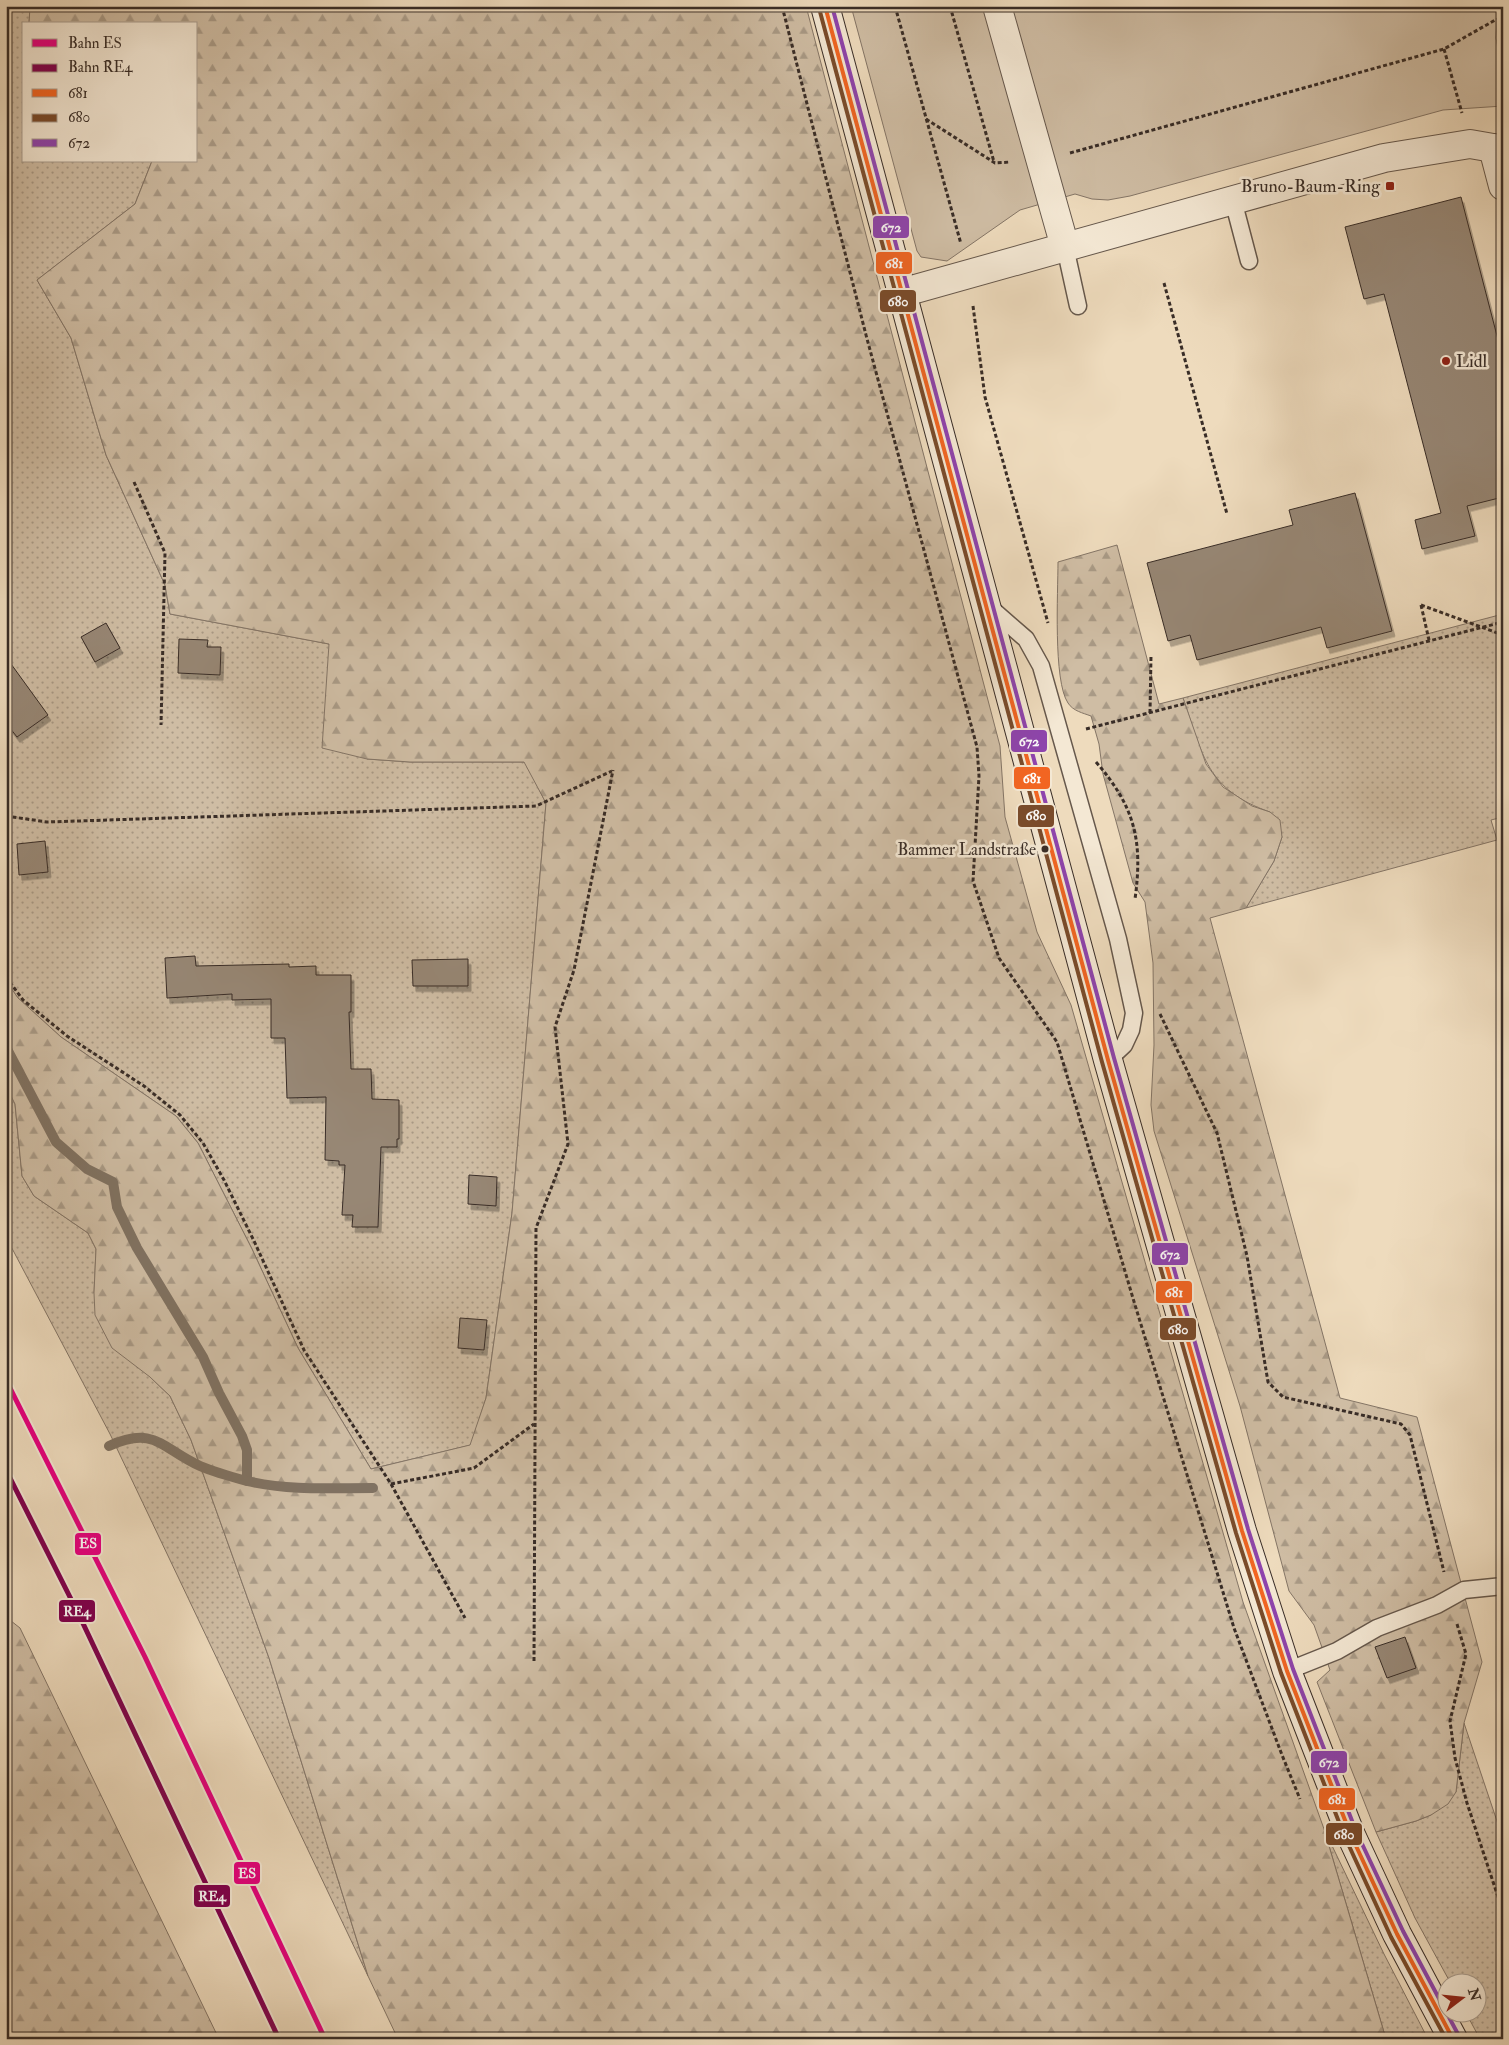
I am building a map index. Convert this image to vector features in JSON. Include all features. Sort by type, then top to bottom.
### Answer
[{"type":"main road","points":[[825,6],[1108,1060],[1242,1531],[1287,1671],[1350,1833],[1397,1934],[1453,2039]]},
{"type":"main road","points":[[997,6],[1064,247]]},
{"type":"main road","points":[[901,293],[1384,158],[1488,145],[1503,186]]},
{"type":"lane","points":[[1233,200],[1249,261]]},
{"type":"lane","points":[[1064,247],[1078,306]]},
{"type":"lane","points":[[984,602],[1026,639],[1041,666],[1118,939],[1134,1013],[1131,1030],[1124,1045],[1108,1060]]},
{"type":"lane","points":[[1287,1671],[1337,1651],[1377,1628],[1437,1605],[1464,1590],[1503,1586]]},
{"type":"path","points":[[782,6],[869,344],[977,747],[979,776],[973,881],[999,958],[1057,1042],[1137,1315],[1234,1628],[1301,1800]]},
{"type":"path","points":[[895,6],[969,275],[985,397],[1049,626]]},
{"type":"path","points":[[950,6],[995,163]]},
{"type":"path","points":[[926,118],[995,163],[1040,161],[1444,49],[1497,19]]},
{"type":"path","points":[[1444,49],[1488,145]]},
{"type":"path","points":[[1164,284],[1227,514]]},
{"type":"path","points":[[134,482],[164,553],[161,725]]},
{"type":"path","points":[[1429,640],[1421,605],[1503,635]]},
{"type":"path","points":[[1078,732],[1503,622]]},
{"type":"path","points":[[1150,713],[1152,655]]},
{"type":"path","points":[[1094,760],[1113,781],[1134,822],[1138,847],[1134,904]]},
{"type":"path","points":[[6,816],[47,822],[536,806],[613,770],[574,970],[555,1027],[568,1144],[536,1228],[534,1661]]},
{"type":"path","points":[[6,977],[22,1000],[67,1036],[144,1086],[180,1115],[203,1144],[224,1180],[250,1232],[304,1350],[391,1484],[464,1618]]},
{"type":"path","points":[[1159,1012],[1217,1133],[1247,1256],[1268,1382],[1282,1397],[1401,1424],[1410,1434],[1466,1654],[1450,1721],[1455,1758],[1467,1803],[1503,1912]]},
{"type":"path","points":[[391,1484],[474,1468],[534,1424]]},
{"type":"green space","points":[[6,6],[30,6],[29,22],[22,22],[22,162],[152,162],[135,204],[37,280],[71,338],[106,455],[165,585],[170,614],[329,644],[367,759],[410,762],[525,762],[546,803],[512,1213],[486,1398],[471,1445],[371,1469],[298,1348],[252,1249],[198,1143],[176,1116],[61,1037],[18,998],[6,981]]},
{"type":"green space","points":[[30,6],[806,6],[1000,746],[1005,817],[1037,932],[1071,1005],[1243,1602],[1324,1829],[1386,2039],[398,2039],[368,1976],[269,1658],[191,1440],[170,1396],[150,1377],[112,1348],[95,1315],[96,1249],[88,1233],[34,1196],[22,1176],[15,1104],[6,1086],[6,981],[18,998],[61,1037],[176,1116],[198,1143],[252,1249],[298,1348],[371,1469],[470,1445],[486,1398],[512,1213],[546,803],[524,762],[410,762],[367,759],[322,748],[329,644],[170,614],[165,585],[106,455],[71,338],[37,280],[135,204],[152,162],[198,162],[198,22],[29,22]]},
{"type":"green space","points":[[851,6],[1503,6],[1503,11],[1497,19],[1496,38],[1503,77],[1503,106],[1443,110],[1130,196],[1108,200],[1092,199],[1075,194],[1020,210],[947,261],[921,257],[917,251]]},
{"type":"green space","points":[[1117,545],[1159,704],[1183,698],[1206,764],[1223,787],[1252,806],[1270,812],[1280,820],[1282,837],[1274,861],[1246,908],[1210,918],[1340,1398],[1417,1417],[1482,1662],[1464,1723],[1456,1792],[1448,1804],[1431,1815],[1376,1832],[1317,1682],[1330,1670],[1314,1625],[1289,1591],[1240,1406],[1154,1131],[1151,1105],[1154,1045],[1153,963],[1145,902],[1133,883],[1103,774],[1099,744],[1091,716],[1073,708],[1068,703],[1063,692],[1057,636],[1058,562]]},
{"type":"green space","points":[[1503,614],[1503,817],[1491,820],[1497,840],[1246,908],[1274,861],[1282,837],[1270,812],[1232,793],[1210,768],[1202,753],[1183,698]]},
{"type":"green space","points":[[6,1086],[15,1104],[22,1176],[34,1196],[88,1233],[96,1249],[94,1293],[150,1377],[170,1396],[191,1440],[269,1658],[368,1976],[110,1434],[6,1237]]},
{"type":"green space","points":[[6,1617],[20,1628],[219,2039],[6,2039]]},
{"type":"green space","points":[[1464,1723],[1503,1839],[1503,2039],[1480,2039],[1471,2022],[1486,2022],[1486,1972],[1445,1972],[1415,1918],[1376,1832],[1431,1815],[1456,1792]]},
{"type":"green space","points":[[1324,1829],[1384,1954],[1428,2039],[1386,2039]]},
{"type":"building","points":[[1461,197],[1503,359],[1503,497],[1467,506],[1475,536],[1422,549],[1415,520],[1441,513],[1384,294],[1364,299],[1345,227]]},
{"type":"building","points":[[1355,493],[1392,631],[1327,648],[1321,627],[1197,660],[1190,635],[1168,641],[1147,563],[1293,525],[1289,510]]},
{"type":"building","points":[[106,623],[120,648],[95,662],[81,637]]},
{"type":"building","points":[[179,639],[208,640],[207,647],[221,647],[220,675],[178,673]]},
{"type":"building","points":[[6,657],[48,715],[17,737],[6,723]]},
{"type":"building","points":[[45,841],[48,872],[19,875],[17,844]]},
{"type":"building","points":[[195,956],[196,966],[289,964],[289,967],[316,966],[316,975],[351,975],[351,1012],[349,1012],[351,1069],[371,1069],[372,1099],[399,1100],[399,1139],[397,1139],[397,1147],[381,1147],[378,1227],[352,1227],[353,1215],[342,1215],[345,1165],[339,1165],[339,1161],[325,1160],[326,1097],[287,1098],[285,1038],[271,1038],[271,999],[232,1000],[232,994],[167,998],[165,958]]},
{"type":"building","points":[[468,959],[468,986],[413,986],[412,960]]},
{"type":"building","points":[[469,1175],[497,1177],[496,1206],[468,1204]]},
{"type":"building","points":[[460,1318],[487,1320],[484,1350],[458,1348]]},
{"type":"building","points":[[1405,1637],[1416,1668],[1387,1678],[1375,1647]]},
{"type":"waterway","points":[[6,1047],[56,1142],[87,1169],[113,1182],[117,1207],[137,1248],[203,1357],[219,1393],[242,1436],[247,1450],[247,1481]]},
{"type":"waterway","points":[[109,1446],[125,1440],[148,1439],[158,1442],[205,1468],[235,1478],[263,1484],[310,1488],[373,1488]]},
{"type":"rail line","name":"ES","points":[[6,1380],[145,1657],[325,2039]]},
{"type":"rail line","name":"RE4","points":[[6,1470],[80,1617],[279,2039]]},
{"type":"transit line","name":"681","points":[[825,6],[1108,1060],[1242,1531],[1287,1671],[1350,1833],[1397,1934],[1453,2039]]},
{"type":"transit line","name":"672","points":[[832,6],[1114,1058],[1248,1529],[1293,1669],[1356,1831],[1403,1931],[1459,2036]]},
{"type":"transit line","name":"680","points":[[819,8],[1102,1062],[1236,1533],[1281,1673],[1344,1835],[1391,1937],[1446,2039]]},
{"type":"place","name":"Bruno-Baum-Ring","points":[[1390,186]]},
{"type":"place","name":"Lidl","points":[[1446,361]]},
{"type":"place","name":"Bammer Landstraße","points":[[1045,849]]}]
